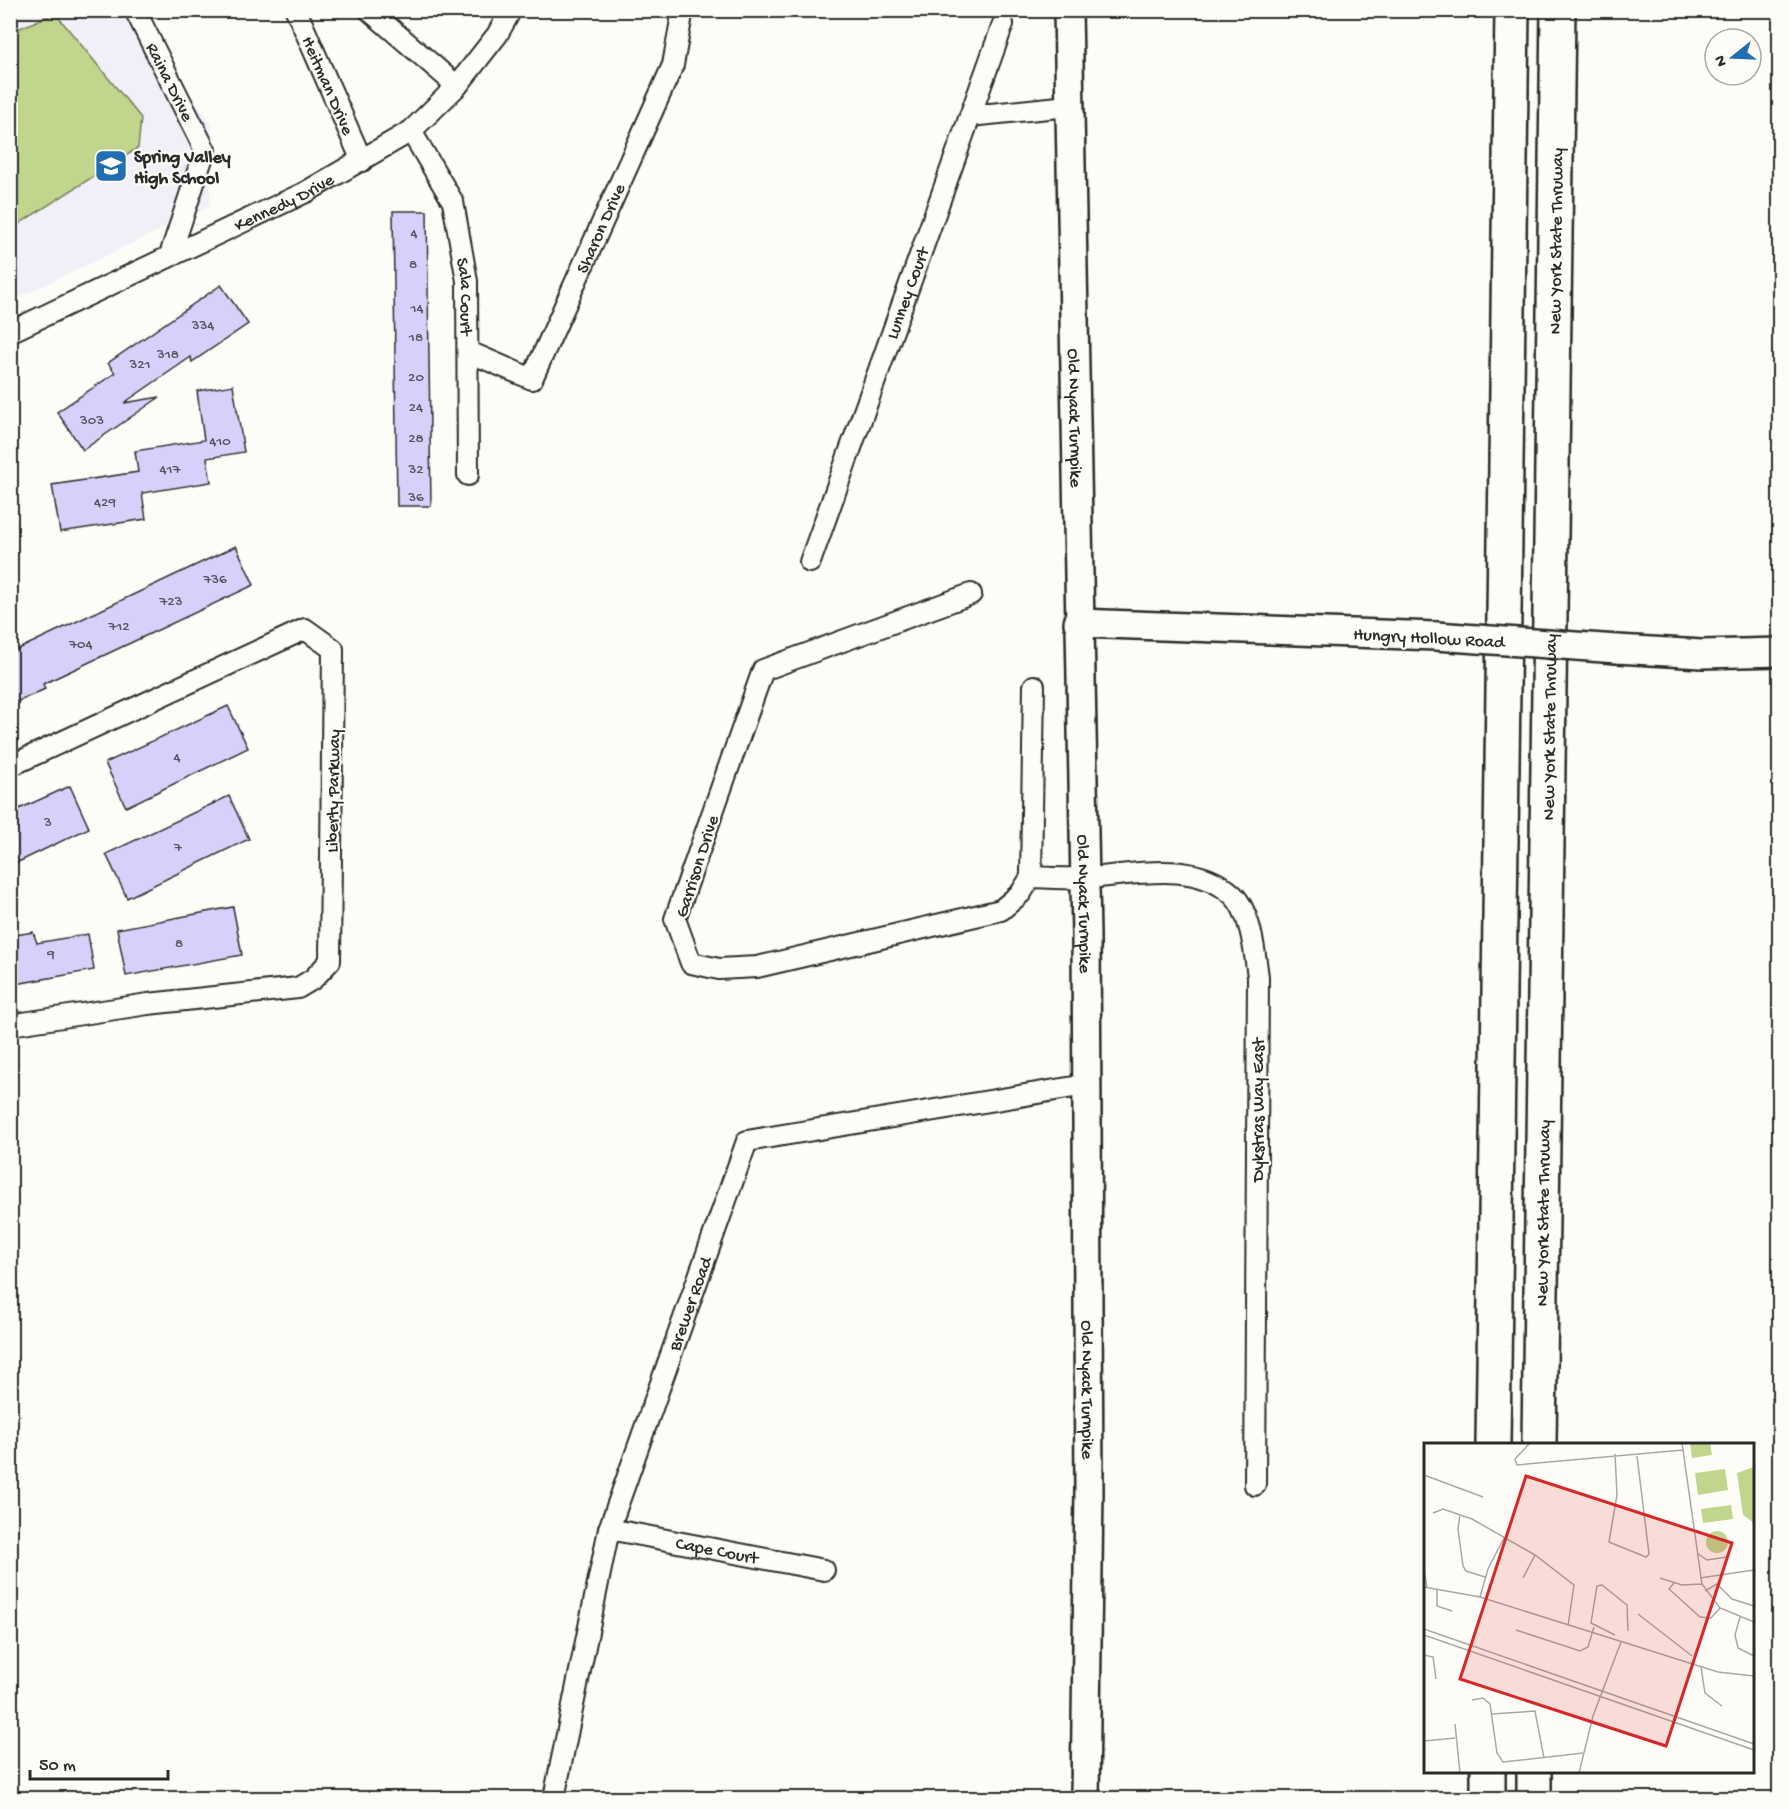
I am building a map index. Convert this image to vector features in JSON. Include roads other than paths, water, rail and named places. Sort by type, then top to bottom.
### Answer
[{"type":"highway","points":[[1493,1443],[1512,10]]},
{"type":"highway","name":"New York State Thruway","points":[[1539,1443],[1558,10]]},
{"type":"highway","points":[[1488,1773],[1488,1798]]},
{"type":"highway","points":[[1534,1773],[1534,1798]]},
{"type":"street","name":"Raina Drive","points":[[135,10],[206,150],[170,255]]},
{"type":"street","name":"Heitman Drive","points":[[296,10],[362,161]]},
{"type":"street","points":[[369,10],[458,86]]},
{"type":"street","name":"Kennedy Drive","points":[[10,332],[296,197],[411,131],[458,86],[497,35],[511,10]]},
{"type":"street","name":"Sharon Drive","points":[[469,352],[532,379],[673,64],[682,15],[679,10]]},
{"type":"street","name":"Old Nyack Turnpike","points":[[1068,10],[1086,1085],[1089,1490],[1085,1798]]},
{"type":"street","name":"Lunney Court","points":[[810,562],[1003,24]]},
{"type":"street","points":[[970,117],[1069,106]]},
{"type":"street","name":"Sala Court","points":[[411,131],[453,202],[467,281],[468,476]]},
{"type":"street","name":"Garrison Drive","points":[[971,594],[763,670],[675,919],[691,963],[719,969],[757,967],[1001,910],[1021,893],[1031,877]]},
{"type":"street","name":"Hungry Hollow Road","points":[[1078,622],[1436,636],[1702,654],[1779,652]]},
{"type":"street","name":"Liberty Parkway","points":[[10,766],[305,629],[333,649],[330,961],[313,979],[298,988],[148,1004],[10,1025]]},
{"type":"street","points":[[1034,686],[1031,877],[1084,878]]},
{"type":"street","name":"Dykstras Way East","points":[[1084,878],[1164,872],[1199,876],[1234,896],[1251,929],[1258,977],[1255,1485]]},
{"type":"street","name":"Brewer Road","points":[[554,1798],[609,1529],[747,1141],[1086,1085]]},
{"type":"street","name":"Cape Court","points":[[609,1529],[824,1570]]},
{"type":"place","name":"Spring Valley High School","points":[[111,166]]}]
